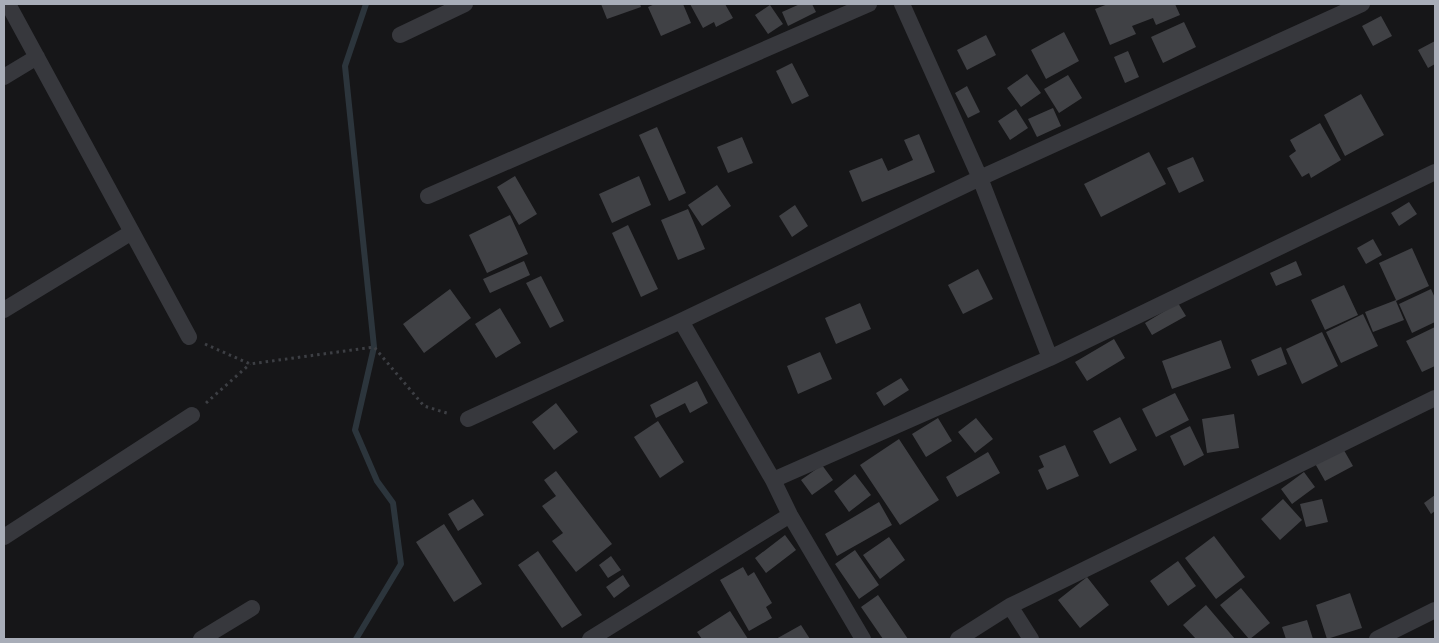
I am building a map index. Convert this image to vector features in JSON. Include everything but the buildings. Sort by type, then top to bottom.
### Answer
[{"type":"street","points":[[8,4],[189,337]]},
{"type":"street","points":[[400,35],[465,4]]},
{"type":"street","points":[[428,196],[869,4]]},
{"type":"street","points":[[902,4],[980,178],[1050,358]]},
{"type":"street","points":[[468,419],[681,321],[980,178],[1362,4]]},
{"type":"street","points":[[4,77],[37,57]]},
{"type":"street","points":[[773,480],[1050,358],[1435,172]]},
{"type":"street","points":[[4,310],[132,232]]},
{"type":"street","points":[[681,321],[773,480],[790,515],[863,639]]},
{"type":"street","points":[[958,639],[1010,606],[1435,398]]},
{"type":"street","points":[[4,537],[192,415]]},
{"type":"street","points":[[590,639],[790,515]]},
{"type":"street","points":[[1010,606],[1031,639]]},
{"type":"street","points":[[202,639],[252,608]]},
{"type":"street","points":[[1378,639],[1435,610]]},
{"type":"path","points":[[189,337],[250,364],[374,347],[424,406],[468,419]]},
{"type":"path","points":[[192,415],[250,364]]},
{"type":"waterway","points":[[356,639],[401,564],[393,503],[377,481],[355,430],[374,347],[345,66],[366,4]]}]
